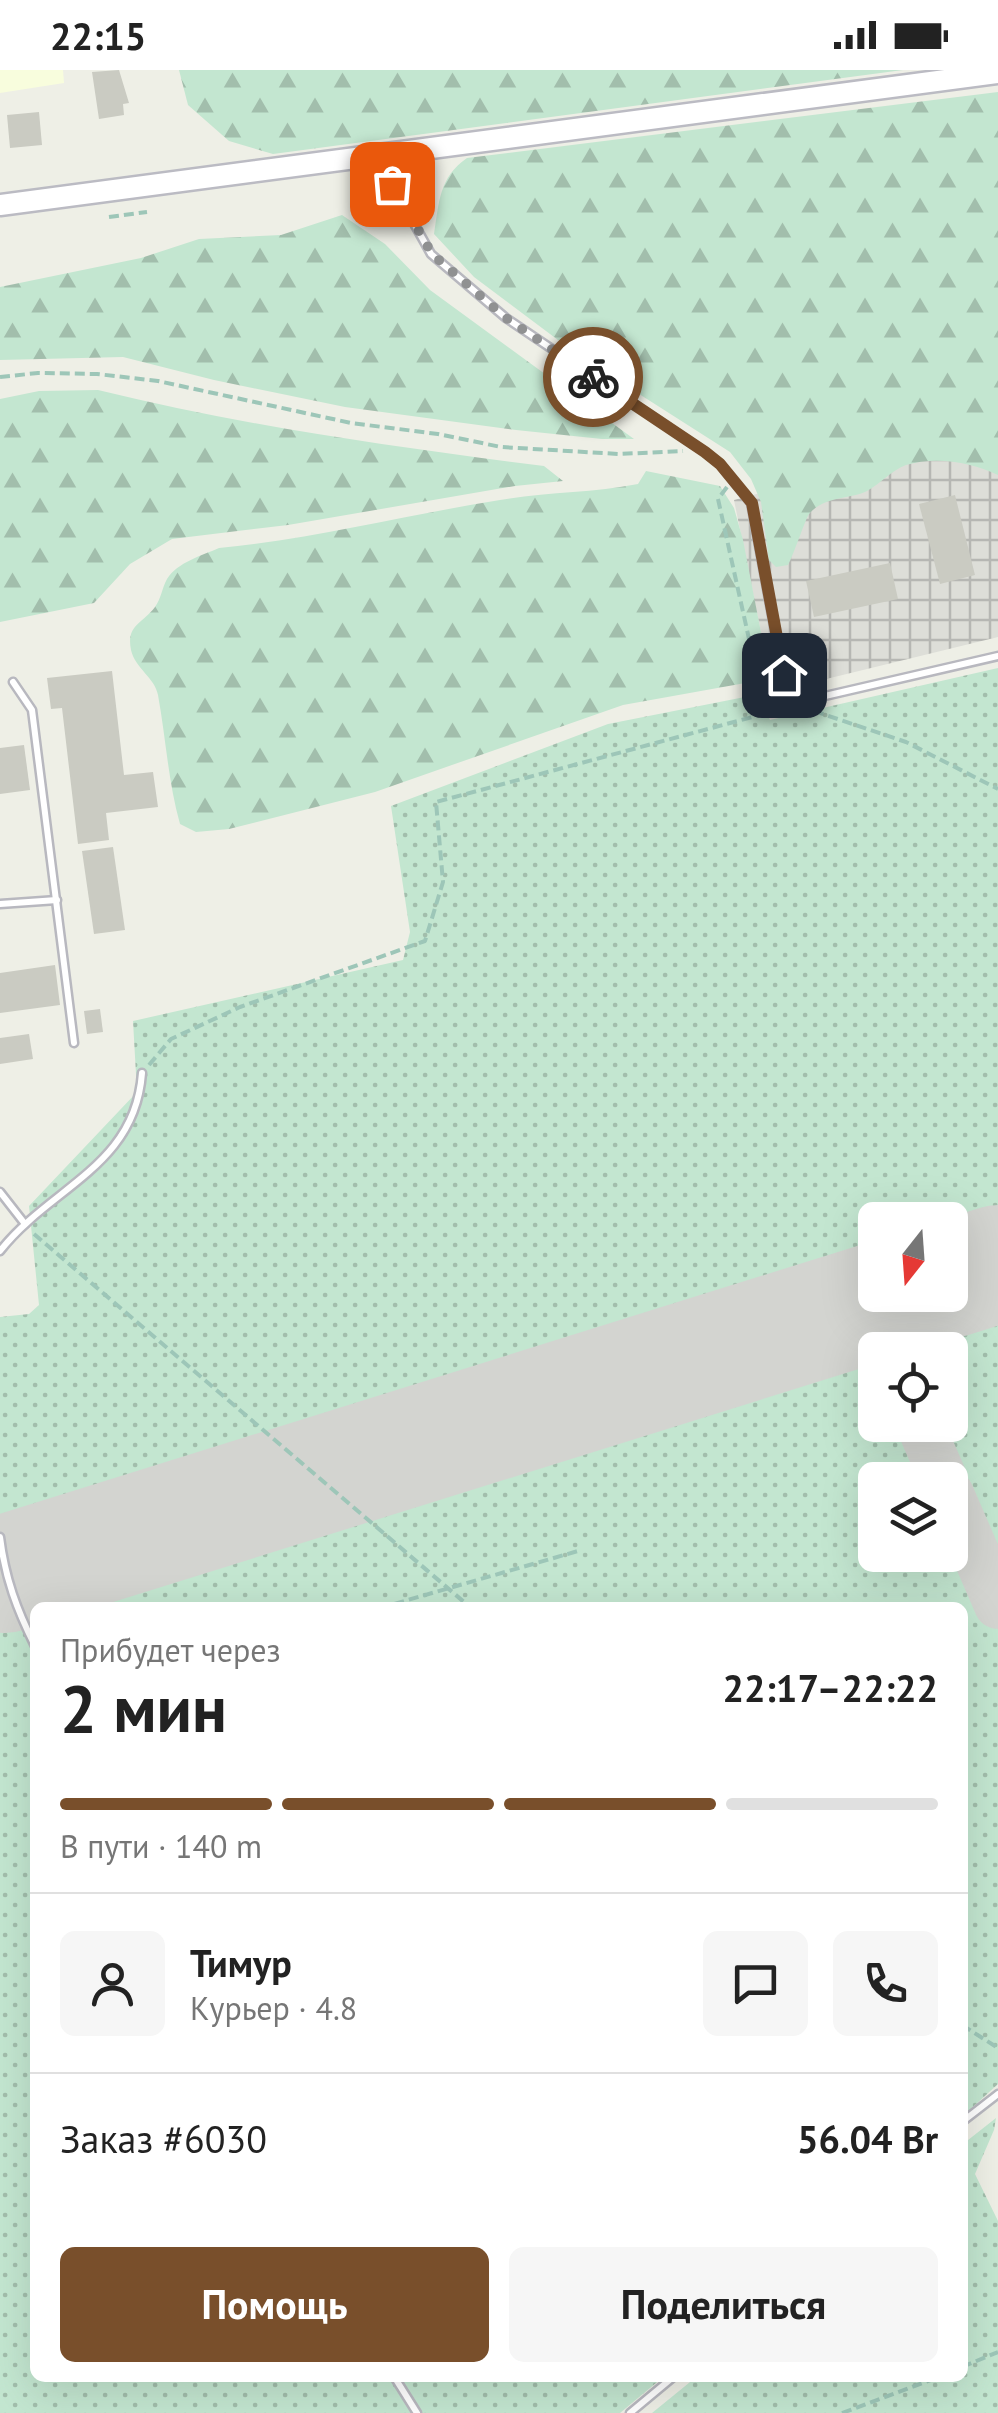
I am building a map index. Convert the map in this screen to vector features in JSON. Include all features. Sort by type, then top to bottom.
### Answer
[{"type":"main road","points":[[0,205],[998,73]]},
{"type":"lane","points":[[387,154],[392,184],[432,254],[506,318],[705,452],[752,503],[784,675]]},
{"type":"lane","points":[[798,705],[998,656]]},
{"type":"lane","points":[[13,682],[32,710],[74,1043]]},
{"type":"lane","points":[[0,904],[58,900]]},
{"type":"lane","points":[[1,1249],[25,1224],[80,1180],[130,1127],[140,1101],[142,1073]]},
{"type":"lane","points":[[0,1192],[25,1224]]},
{"type":"lane","points":[[0,1537],[4,1574],[30,1636]]},
{"type":"lane","points":[[968,2117],[998,2094]]},
{"type":"lane","points":[[399,2382],[418,2413]]},
{"type":"lane","points":[[630,2413],[667,2382]]},
{"type":"path","points":[[109,217],[147,212]]},
{"type":"path","points":[[0,377],[97,374],[158,382],[351,423],[501,447],[619,454],[705,452]]},
{"type":"path","points":[[732,480],[718,499],[755,666],[773,712]]},
{"type":"path","points":[[142,1073],[172,1039],[240,1007],[426,940],[442,882],[436,802],[798,705],[906,742],[998,790]]},
{"type":"path","points":[[25,1224],[40,1242],[464,1602]]},
{"type":"path","points":[[400,1602],[578,1551]]},
{"type":"path","points":[[968,2029],[998,2048]]},
{"type":"path","points":[[968,2364],[998,2352]]},
{"type":"path","points":[[842,2413],[925,2382]]},
{"type":"shaded area","points":[[0,70],[63,70],[64,83],[0,93]]},
{"type":"shaded area","points":[[998,429],[998,637],[773,692],[734,500]]},
{"type":"green space","points":[[179,70],[903,70],[273,154],[229,141],[188,105]]},
{"type":"green space","points":[[998,92],[998,475],[953,462],[906,465],[867,491],[815,508],[807,517],[788,565],[776,567],[769,560],[761,502],[751,479],[730,452],[578,355],[474,277],[434,234],[446,182],[467,158]]},
{"type":"green space","points":[[342,215],[385,244],[430,290],[634,439],[516,430],[345,407],[123,357],[0,360],[0,287],[141,258],[199,239],[281,235]]},
{"type":"green space","points":[[98,390],[320,434],[544,466],[563,481],[288,525],[172,539],[130,564],[94,603],[0,622],[0,399],[39,391]]},
{"type":"green space","points":[[646,471],[720,486],[734,508],[765,653],[768,672],[762,680],[623,705],[375,792],[229,829],[196,832],[180,824],[158,695],[136,662],[130,642],[133,630],[155,607],[167,579],[177,568],[219,548],[500,500],[638,484]]},
{"type":"green space","points":[[998,668],[998,2084],[968,2111],[968,1602],[30,1602],[30,2382],[657,2382],[620,2413],[0,2413],[0,1317],[29,1314],[39,1305],[29,1206],[137,1092],[133,1021],[403,960],[410,932],[391,806],[608,724],[760,694],[770,720]]},
{"type":"green space","points":[[996,2118],[975,2174],[998,2221],[998,2413],[652,2413],[690,2382],[968,2382],[968,2140]]},
{"type":"building","points":[[119,70],[129,103],[123,104],[124,115],[99,119],[92,72]]},
{"type":"building","points":[[39,112],[42,145],[10,148],[7,115]]},
{"type":"building","points":[[955,495],[975,575],[940,584],[919,504]]},
{"type":"building","points":[[890,563],[898,599],[814,617],[806,581]]},
{"type":"building","points":[[112,671],[124,775],[153,772],[158,807],[106,813],[109,840],[78,844],[62,708],[51,709],[47,678]]},
{"type":"building","points":[[24,745],[30,790],[0,794],[0,748]]},
{"type":"building","points":[[113,847],[125,930],[94,934],[82,851]]},
{"type":"building","points":[[55,965],[60,1005],[0,1013],[0,973]]},
{"type":"building","points":[[100,1009],[103,1032],[87,1034],[84,1011]]},
{"type":"building","points":[[29,1034],[33,1059],[0,1064],[0,1038]]},
{"type":"taxiway","points":[[885,1332],[886,1312]]},
{"type":"taxiway","points":[[927,1442],[936,1462]]},
{"type":"taxiway","points":[[968,1536],[998,1605]]},
{"type":"runway","points":[[968,1273],[998,1264]]},
{"type":"runway","points":[[5,1574],[858,1307]]},
{"type":"way so far","points":[[392,184],[432,254],[506,318],[593,377]]},
{"type":"route","points":[[593,377],[705,452],[752,503],[784,675]]}]
